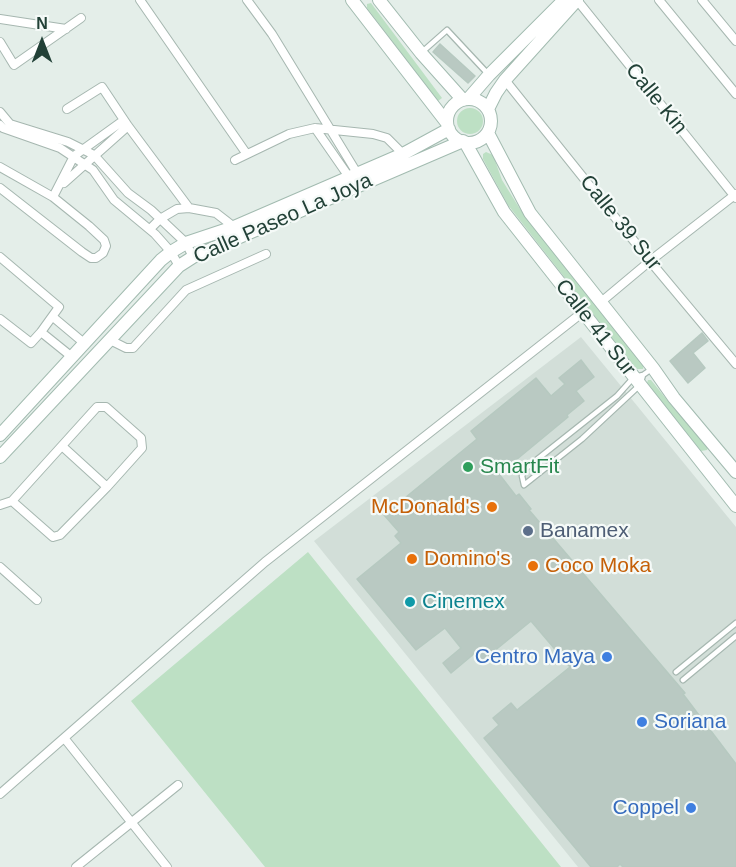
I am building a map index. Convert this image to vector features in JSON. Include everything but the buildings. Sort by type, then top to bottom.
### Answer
[{"type":"main road","points":[[354,1],[453,135],[464,142],[479,140],[488,133],[491,123],[488,109],[477,100],[466,99],[421,53],[379,0]]},
{"type":"main road","points":[[448,126],[451,108],[466,99],[564,0]]},
{"type":"main road","points":[[488,109],[505,80],[577,0]]},
{"type":"main road","name":"Calle Paseo La Joya","points":[[1,431],[171,252],[186,243],[234,226],[403,154],[448,126]]},
{"type":"main road","name":"Calle 41 Sur","points":[[488,133],[530,213],[601,302],[643,376],[699,460],[736,506]]},
{"type":"main road","name":"Calle Paseo La Joya","points":[[0,457],[179,266],[192,257],[464,142]]},
{"type":"main road","name":"Calle 41 Sur","points":[[464,142],[504,212],[584,312],[643,376],[674,398],[736,472]]},
{"type":"main road","points":[[699,460],[716,447]]},
{"type":"street","points":[[140,0],[246,153]]},
{"type":"street","points":[[247,0],[272,34],[353,175]]},
{"type":"street","name":"Calle Kin","points":[[577,0],[735,196]]},
{"type":"street","points":[[659,0],[736,94]]},
{"type":"street","points":[[702,0],[736,41]]},
{"type":"street","points":[[0,42],[14,65],[81,18]]},
{"type":"street","points":[[0,19],[66,29]]},
{"type":"street","name":"Calle 39 Sur","points":[[505,80],[736,364]]},
{"type":"street","points":[[66,109],[102,87],[189,208]]},
{"type":"street","points":[[0,112],[4,126]]},
{"type":"street","points":[[53,197],[74,156],[126,123]]},
{"type":"street","points":[[59,187],[126,123]]},
{"type":"street","points":[[4,126],[68,142],[94,155],[128,193],[186,243],[192,257]]},
{"type":"street","points":[[4,126],[60,148],[93,170],[114,200],[150,229],[171,252],[179,266]]},
{"type":"street","points":[[315,128],[353,175]]},
{"type":"street","points":[[235,160],[289,134],[315,128],[373,134],[387,138],[403,154]]},
{"type":"street","points":[[0,167],[53,197],[104,240],[106,246],[102,253],[96,258],[91,258],[0,188]]},
{"type":"street","points":[[601,302],[735,196]]},
{"type":"street","points":[[150,229],[160,219],[177,209],[189,208],[216,213],[234,226]]},
{"type":"street","points":[[110,340],[126,348],[133,348],[186,290],[266,254]]},
{"type":"street","points":[[0,257],[58,305],[58,310],[33,342],[28,342],[0,319]]},
{"type":"street","points":[[0,794],[265,562],[584,312]]},
{"type":"street","points":[[53,317],[84,343]]},
{"type":"street","points":[[41,332],[72,357]]},
{"type":"street","points":[[101,406],[106,407],[141,438],[143,443],[142,448],[107,488],[57,537],[53,537],[4,503],[62,446],[97,407],[101,406]]},
{"type":"street","points":[[62,446],[107,488]]},
{"type":"street","points":[[0,567],[37,600]]},
{"type":"street","points":[[65,739],[167,867]]},
{"type":"street","points":[[76,867],[178,785]]},
{"type":"lane","points":[[421,53],[447,30],[489,75]]},
{"type":"lane","points":[[643,376],[582,439],[524,485],[522,476],[525,470],[643,376]]},
{"type":"lane","points":[[574,430],[582,439]]},
{"type":"lane","points":[[676,672],[735,626]]},
{"type":"lane","points":[[683,681],[736,636]]},
{"type":"shaded area","points":[[581,337],[736,527],[736,867],[578,867],[314,541]]},
{"type":"green space","points":[[371,3],[442,98],[438,101],[367,8],[367,4]]},
{"type":"green space","points":[[470,108],[479,112],[483,121],[479,130],[470,134],[461,130],[457,121],[461,112]]},
{"type":"green space","points":[[486,152],[493,155],[502,180],[520,209],[644,364],[643,369],[636,369],[508,205],[483,159],[483,154]]},
{"type":"green space","points":[[651,380],[692,427],[708,447],[707,450],[701,451],[647,383]]},
{"type":"green space","points":[[308,552],[561,867],[265,867],[131,701]]},
{"type":"place","name":"SmartFit","points":[[468,467]]},
{"type":"place","name":"McDonald's","points":[[492,507]]},
{"type":"place","name":"Banamex","points":[[528,531]]},
{"type":"place","name":"Domino's","points":[[412,559]]},
{"type":"place","name":"Coco Moka","points":[[533,566]]},
{"type":"place","name":"Cinemex","points":[[410,602]]},
{"type":"place","name":"Centro Maya","points":[[607,657]]},
{"type":"place","name":"Soriana","points":[[642,722]]},
{"type":"place","name":"Coppel","points":[[691,808]]}]
